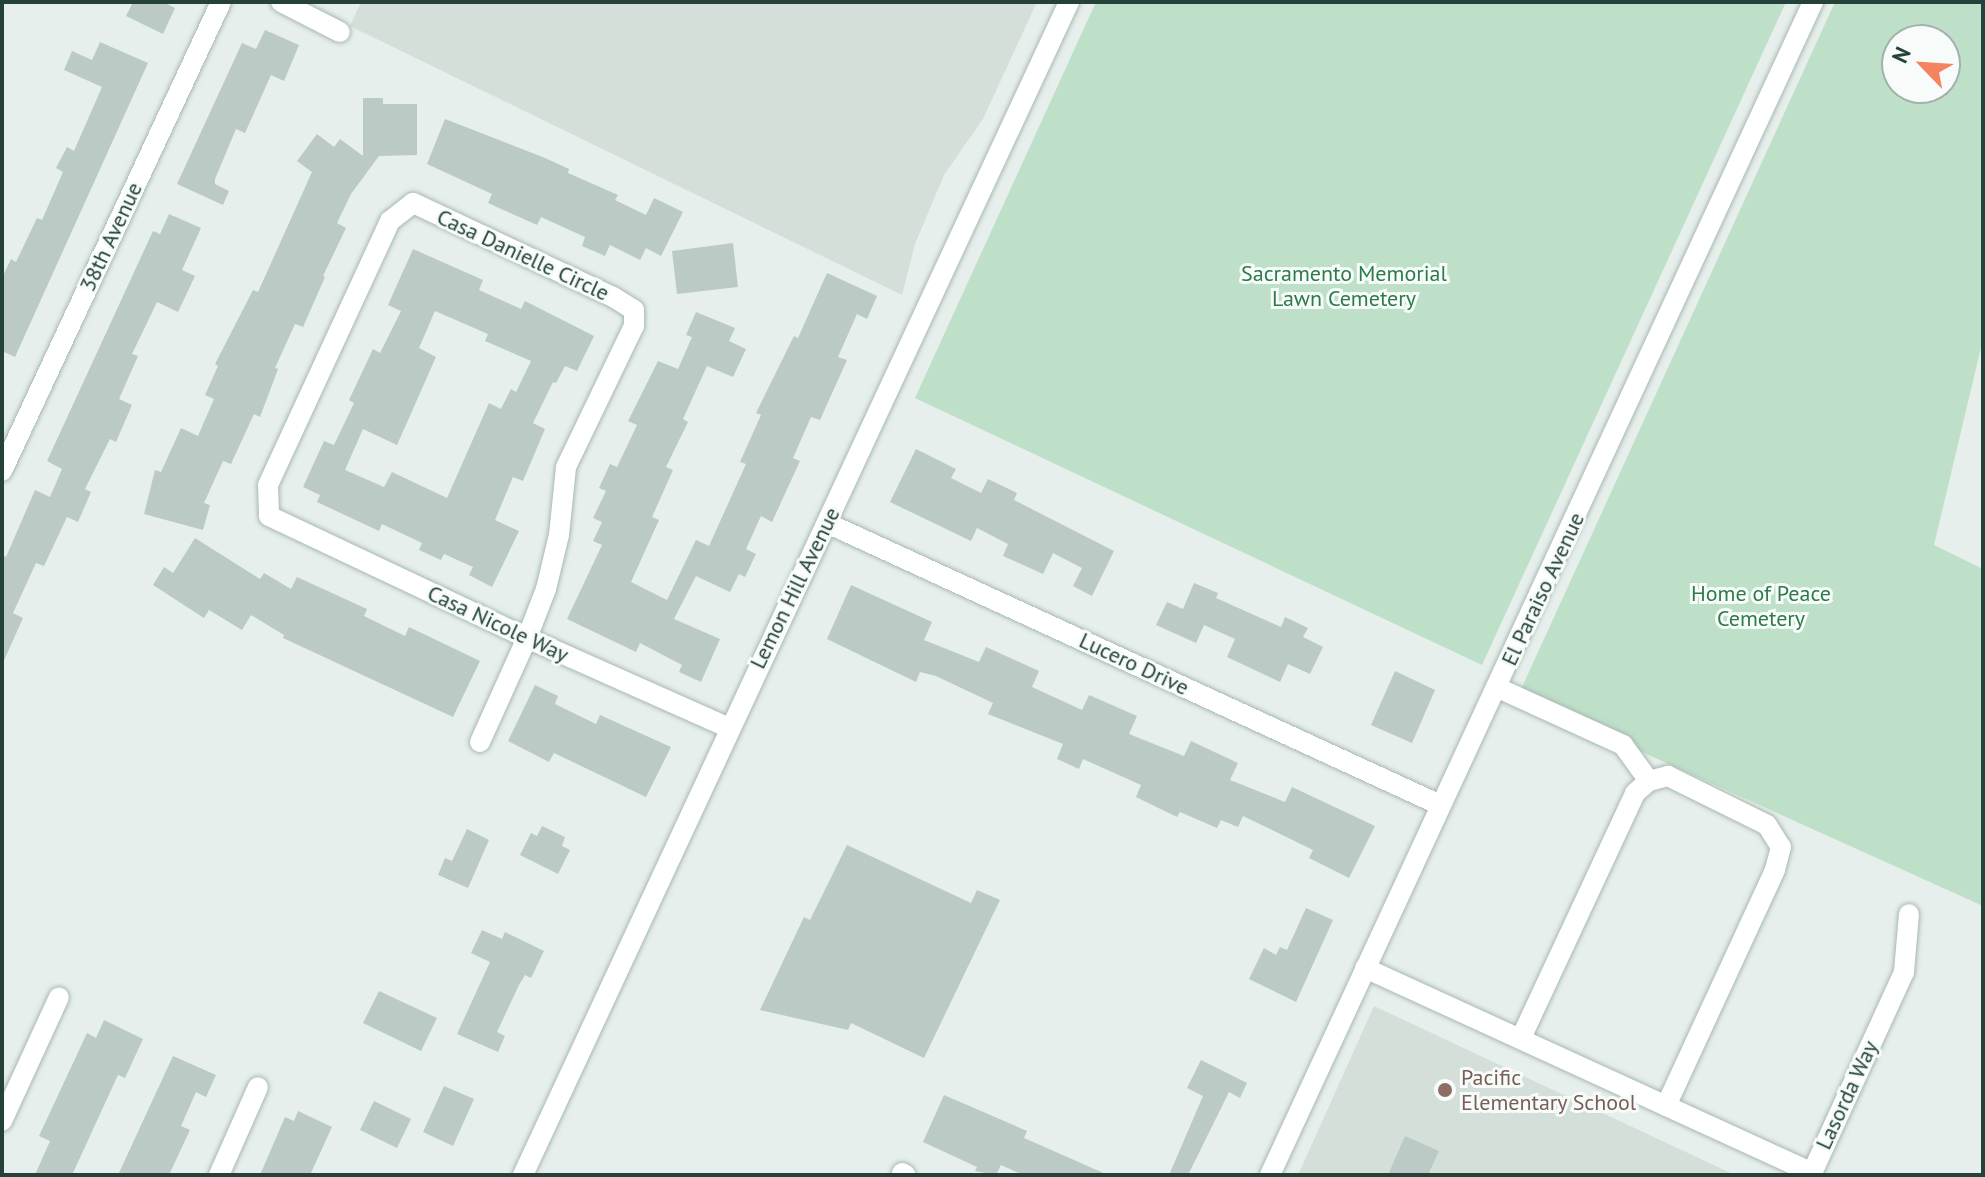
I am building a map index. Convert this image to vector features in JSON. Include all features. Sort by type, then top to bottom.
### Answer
[{"type":"street","name":"38th Avenue","points":[[2,471],[221,2]]},
{"type":"street","points":[[281,2],[340,32]]},
{"type":"street","name":"Lemon Hill Avenue","points":[[523,1175],[1069,2]]},
{"type":"street","name":"El Paraiso Avenue","points":[[1270,1175],[1813,2]]},
{"type":"street","name":"Casa Danielle Circle","points":[[269,516],[268,485],[390,221],[413,203],[613,297],[634,310],[634,326],[566,467],[559,535],[546,589],[527,638]]},
{"type":"street","name":"Casa Nicole Way","points":[[269,516],[527,638],[729,728]]},
{"type":"street","name":"Lucero Drive","points":[[827,523],[1440,805]]},
{"type":"street","points":[[480,742],[527,638]]},
{"type":"street","points":[[1496,687],[1623,745],[1649,781]]},
{"type":"street","points":[[1521,1038],[1635,793],[1649,781],[1668,776],[1767,825],[1781,847],[1775,870],[1666,1106]]},
{"type":"street","name":"Lasorda Way","points":[[1365,968],[1812,1173],[1904,972],[1909,914]]},
{"type":"street","points":[[2,1121],[59,997]]},
{"type":"street","points":[[219,1175],[258,1087]]},
{"type":"shaded area","points":[[361,2],[1037,2],[983,119],[944,175],[915,244],[902,295],[350,26]]},
{"type":"shaded area","name":"Pacific Elementary School","points":[[1374,1006],[1735,1175],[1298,1175]]},
{"type":"green space","name":"Sacramento Memorial Lawn Cemetery","points":[[1096,2],[1786,2],[1482,665],[915,398]]},
{"type":"green space","name":"Home of Peace Cemetery","points":[[1835,2],[1983,2],[1983,339],[1934,545],[1983,569],[1983,906],[1518,696]]},
{"type":"building","points":[[133,2],[163,2],[175,8],[163,34],[126,16]]},
{"type":"building","points":[[265,30],[299,45],[284,81],[271,75],[245,133],[236,129],[215,179],[215,184],[229,191],[223,205],[177,184],[242,43],[256,49]]},
{"type":"building","points":[[100,42],[148,63],[15,357],[2,351],[2,278],[11,259],[16,262],[37,218],[42,220],[63,172],[56,168],[67,147],[74,151],[102,87],[64,70],[72,51],[92,60]]},
{"type":"building","points":[[363,98],[383,98],[383,104],[417,104],[417,155],[379,156],[351,194],[337,223],[346,228],[303,327],[295,324],[275,368],[278,369],[260,417],[254,414],[231,464],[223,461],[204,503],[210,505],[203,530],[144,514],[155,470],[161,472],[181,428],[198,436],[214,399],[205,395],[218,366],[215,364],[253,290],[258,292],[312,172],[297,161],[317,134],[334,147],[340,139],[363,156]]},
{"type":"building","points":[[445,119],[569,169],[568,173],[618,195],[615,200],[646,215],[654,198],[683,212],[661,256],[646,248],[640,260],[610,245],[605,256],[582,246],[585,237],[541,217],[537,225],[488,203],[492,194],[427,164]]},
{"type":"building","points":[[169,214],[201,228],[182,270],[195,276],[178,312],[157,302],[132,354],[138,356],[119,399],[132,405],[116,442],[110,439],[85,489],[91,492],[78,522],[67,517],[44,566],[36,563],[13,613],[23,618],[2,665],[2,555],[6,557],[35,490],[50,497],[62,469],[47,461],[153,231],[160,234]]},
{"type":"building","points":[[733,243],[738,287],[677,294],[672,251]]},
{"type":"building","points":[[413,249],[483,280],[479,290],[521,309],[525,301],[594,336],[577,371],[565,366],[556,383],[553,382],[533,423],[545,429],[523,481],[513,477],[495,520],[519,531],[492,587],[469,575],[473,567],[444,554],[441,560],[419,550],[422,543],[382,524],[379,531],[317,502],[320,495],[303,487],[324,441],[334,445],[354,403],[349,400],[373,349],[380,353],[401,311],[388,305]],"holes":[[[435,311],[488,334],[485,341],[531,361],[516,392],[511,389],[501,409],[489,403],[447,498],[392,472],[384,487],[345,470],[363,429],[397,445],[436,357],[419,348]]]},
{"type":"building","points":[[827,273],[877,296],[867,319],[857,314],[838,357],[847,360],[820,420],[811,417],[793,458],[800,461],[772,522],[761,516],[746,549],[756,554],[745,577],[739,574],[730,592],[696,576],[674,619],[720,639],[701,682],[679,672],[682,665],[640,643],[636,652],[567,619],[602,545],[593,541],[602,522],[593,518],[606,491],[599,488],[610,464],[617,467],[637,425],[628,421],[658,361],[678,369],[692,337],[686,335],[696,312],[735,328],[729,341],[746,349],[733,377],[707,366],[683,419],[688,422],[666,467],[673,470],[652,517],[659,520],[631,582],[667,600],[696,540],[709,546],[746,464],[740,462],[761,415],[756,413],[794,336],[798,338]]},
{"type":"building","points":[[916,449],[956,469],[951,478],[981,493],[988,479],[1017,493],[1014,500],[1114,551],[1092,596],[1073,586],[1082,568],[1053,553],[1043,574],[1003,556],[1008,544],[977,528],[971,541],[890,502]]},
{"type":"building","points":[[195,538],[260,579],[264,573],[291,589],[297,577],[367,609],[364,616],[405,636],[409,627],[480,661],[453,717],[283,638],[284,635],[251,615],[242,630],[209,610],[204,618],[153,585],[164,567],[173,573]]},
{"type":"building","points":[[1194,583],[1218,593],[1216,598],[1281,627],[1285,617],[1308,628],[1303,637],[1323,647],[1310,674],[1288,664],[1280,682],[1227,657],[1235,639],[1204,625],[1196,643],[1156,625],[1167,602],[1183,609]]},
{"type":"building","points":[[851,585],[932,622],[924,640],[979,662],[986,647],[1039,671],[1032,687],[1082,710],[1089,695],[1137,716],[1129,734],[1184,756],[1191,741],[1238,763],[1230,780],[1285,802],[1292,787],[1375,826],[1349,878],[1309,858],[1313,850],[1243,816],[1238,827],[1221,820],[1217,828],[1180,812],[1177,817],[1136,797],[1141,785],[1083,759],[1079,769],[1057,759],[1063,744],[988,714],[993,703],[936,676],[920,672],[916,682],[827,639]]},
{"type":"building","points":[[1395,671],[1435,690],[1412,743],[1371,725]]},
{"type":"building","points":[[535,685],[558,696],[555,704],[596,724],[600,715],[671,747],[646,797],[554,753],[549,762],[508,741]]},
{"type":"building","points":[[542,826],[565,837],[562,846],[570,850],[558,874],[520,855],[531,833],[537,836]]},
{"type":"building","points":[[467,829],[489,840],[468,888],[438,875],[445,858],[452,861]]},
{"type":"building","points":[[847,845],[971,903],[977,890],[1000,900],[924,1058],[851,1023],[848,1030],[760,1010],[804,917],[810,920]]},
{"type":"building","points":[[1306,908],[1333,920],[1296,1002],[1249,979],[1264,948],[1276,955],[1280,947],[1287,950]]},
{"type":"building","points":[[482,930],[502,939],[505,932],[544,951],[531,978],[525,975],[519,985],[497,1032],[505,1036],[498,1052],[457,1034],[490,962],[471,953]]},
{"type":"building","points":[[379,991],[437,1018],[421,1051],[363,1023]]},
{"type":"building","points":[[104,1020],[143,1039],[125,1078],[118,1075],[72,1175],[35,1175],[50,1141],[39,1136],[87,1033],[96,1038]]},
{"type":"building","points":[[173,1056],[216,1075],[206,1097],[196,1092],[181,1126],[190,1130],[169,1175],[118,1175]]},
{"type":"building","points":[[1201,1060],[1247,1083],[1240,1098],[1229,1092],[1188,1175],[1169,1175],[1203,1096],[1187,1088]]},
{"type":"building","points":[[444,1086],[474,1099],[453,1146],[423,1132]]},
{"type":"building","points":[[944,1095],[1027,1131],[1024,1138],[1108,1175],[1023,1175],[1001,1165],[996,1175],[975,1171],[977,1167],[923,1142]]},
{"type":"building","points":[[374,1101],[411,1119],[397,1148],[360,1130]]},
{"type":"building","points":[[298,1111],[332,1127],[310,1175],[260,1175],[285,1117],[294,1121]]},
{"type":"building","points":[[1405,1136],[1439,1151],[1428,1175],[1388,1175]]},
{"type":"place","name":"Pacific Elementary School","points":[[1445,1090]]}]
